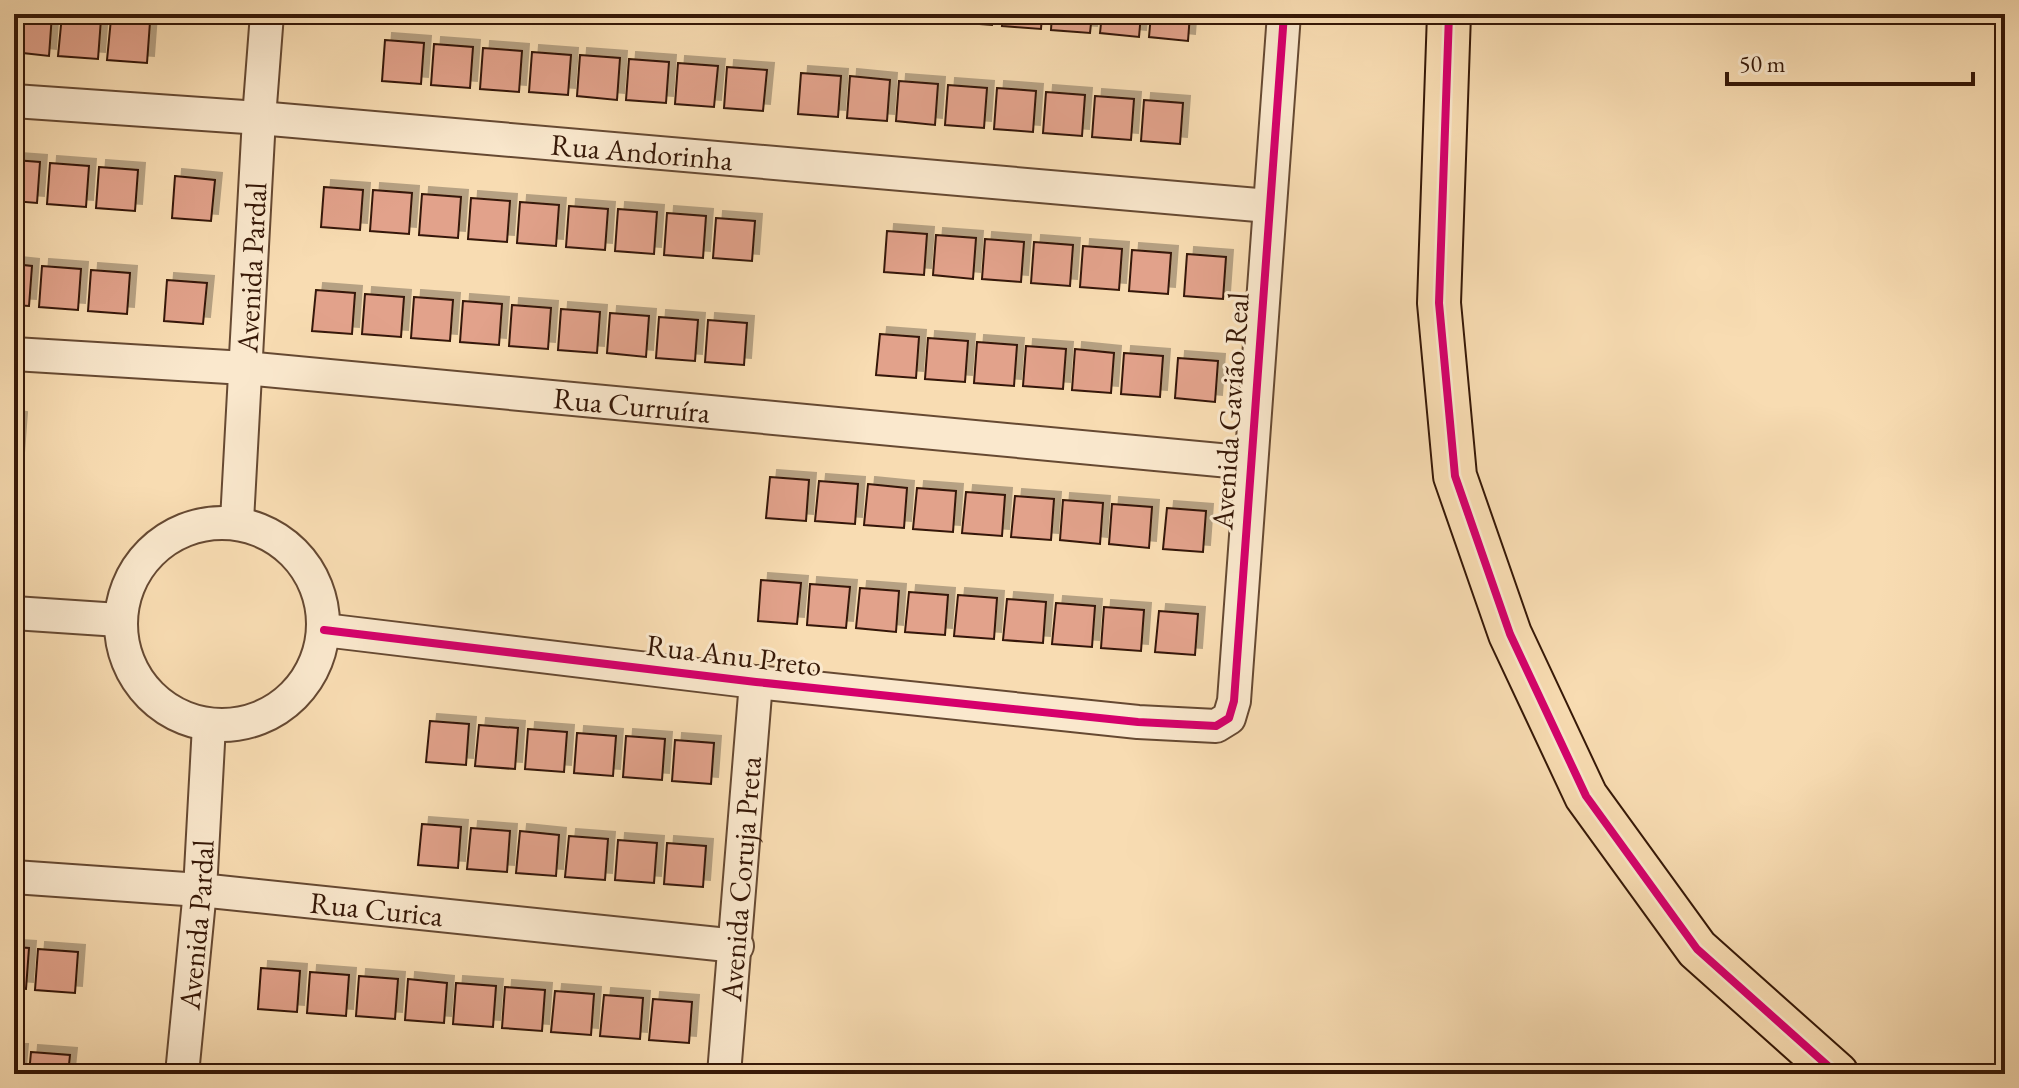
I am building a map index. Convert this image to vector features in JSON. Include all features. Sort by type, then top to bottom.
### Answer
[{"type":"main road","points":[[1449,14],[1439,303],[1455,476],[1510,634],[1586,796],[1697,949],[1837,1074]]},
{"type":"street","name":"Avenida Pardal","points":[[237,521],[267,14]]},
{"type":"street","name":"Avenida Gavião Real","points":[[1138,722],[1216,726],[1229,718],[1234,701],[1284,14]]},
{"type":"street","name":"Rua Andorinha","points":[[14,101],[259,118],[1269,206]]},
{"type":"street","name":"Rua Curruíra","points":[[14,354],[245,368],[1251,463]]},
{"type":"street","points":[[237,521],[286,544],[308,568],[321,598],[324,630],[317,663],[299,691],[274,712],[243,724],[209,725],[180,717],[155,701],[135,678],[123,650],[119,620],[128,582],[152,550],[185,529],[237,521]]},
{"type":"street","points":[[14,613],[119,620]]},
{"type":"street","name":"Rua Anu Preto","points":[[324,630],[756,682],[1138,722]]},
{"type":"street","name":"Avenida Coruja Preta","points":[[724,1074],[737,946],[756,682]]},
{"type":"street","name":"Avenida Pardal","points":[[182,1074],[200,890],[209,725]]},
{"type":"street","name":"Rua Curica","points":[[14,877],[200,890],[737,946]]},
{"type":"building","points":[[14,14],[52,14],[49,56],[14,52]]},
{"type":"building","points":[[855,14],[894,14],[894,17]]},
{"type":"building","points":[[904,14],[944,14],[943,21],[904,18]]},
{"type":"building","points":[[954,14],[993,14],[992,25],[953,22]]},
{"type":"building","points":[[1003,14],[1042,14],[1041,29],[1002,26]]},
{"type":"building","points":[[1052,14],[1092,14],[1090,33],[1051,30]]},
{"type":"building","points":[[1102,14],[1141,14],[1139,37],[1100,33]]},
{"type":"building","points":[[1151,14],[1190,14],[1188,41],[1149,37]]},
{"type":"building","points":[[62,15],[101,19],[98,59],[58,56]]},
{"type":"building","points":[[111,19],[150,22],[147,63],[107,60]]},
{"type":"building","points":[[385,40],[424,43],[421,84],[382,81]]},
{"type":"building","points":[[434,44],[473,47],[470,88],[431,85]]},
{"type":"building","points":[[483,48],[522,51],[519,92],[480,89]]},
{"type":"building","points":[[532,52],[571,55],[568,95],[529,92]]},
{"type":"building","points":[[580,55],[620,58],[617,100],[577,96]]},
{"type":"building","points":[[629,59],[669,62],[666,103],[626,100]]},
{"type":"building","points":[[678,63],[718,66],[714,107],[675,104]]},
{"type":"building","points":[[727,67],[767,70],[763,111],[724,108]]},
{"type":"building","points":[[801,73],[841,76],[838,117],[798,114]]},
{"type":"building","points":[[850,76],[890,80],[887,121],[847,118]]},
{"type":"building","points":[[899,81],[938,84],[935,125],[896,121]]},
{"type":"building","points":[[948,85],[987,88],[984,128],[945,125]]},
{"type":"building","points":[[997,88],[1036,91],[1033,132],[994,129]]},
{"type":"building","points":[[1046,92],[1085,95],[1082,136],[1043,133]]},
{"type":"building","points":[[1095,96],[1134,99],[1131,140],[1092,137]]},
{"type":"building","points":[[1144,100],[1183,103],[1180,144],[1141,141]]},
{"type":"building","points":[[14,160],[40,162],[37,203],[14,201]]},
{"type":"building","points":[[50,163],[89,166],[86,207],[47,204]]},
{"type":"building","points":[[99,167],[138,170],[135,211],[96,208]]},
{"type":"building","points":[[175,176],[215,180],[211,221],[172,218]]},
{"type":"building","points":[[324,187],[363,190],[360,230],[321,227]]},
{"type":"building","points":[[373,190],[412,193],[409,234],[370,231]]},
{"type":"building","points":[[422,194],[461,197],[458,238],[419,235]]},
{"type":"building","points":[[471,198],[510,201],[507,242],[468,239]]},
{"type":"building","points":[[520,202],[559,205],[556,246],[517,243]]},
{"type":"building","points":[[569,206],[608,209],[605,250],[566,247]]},
{"type":"building","points":[[618,209],[657,212],[654,254],[615,251]]},
{"type":"building","points":[[667,213],[706,216],[703,258],[664,255]]},
{"type":"building","points":[[716,218],[755,221],[752,261],[713,258]]},
{"type":"building","points":[[887,231],[927,234],[924,275],[884,272]]},
{"type":"building","points":[[936,235],[976,238],[973,279],[933,275]]},
{"type":"building","points":[[985,239],[1024,242],[1021,282],[982,279]]},
{"type":"building","points":[[1034,242],[1073,245],[1070,286],[1031,283]]},
{"type":"building","points":[[1083,246],[1122,249],[1119,290],[1080,287]]},
{"type":"building","points":[[1132,250],[1171,253],[1168,294],[1129,291]]},
{"type":"building","points":[[1187,254],[1226,257],[1223,299],[1184,296]]},
{"type":"building","points":[[14,264],[32,266],[29,306],[14,305]]},
{"type":"building","points":[[42,266],[81,269],[78,310],[39,307]]},
{"type":"building","points":[[91,270],[130,273],[127,314],[88,311]]},
{"type":"building","points":[[167,280],[207,283],[203,324],[164,321]]},
{"type":"building","points":[[316,290],[355,293],[352,334],[312,331]]},
{"type":"building","points":[[365,294],[404,297],[401,337],[362,334]]},
{"type":"building","points":[[414,297],[453,300],[450,341],[411,338]]},
{"type":"building","points":[[463,301],[502,304],[499,345],[460,342]]},
{"type":"building","points":[[512,305],[551,308],[548,349],[509,346]]},
{"type":"building","points":[[561,309],[600,312],[597,353],[558,350]]},
{"type":"building","points":[[610,313],[649,316],[646,357],[607,353]]},
{"type":"building","points":[[659,317],[698,320],[695,361],[656,358]]},
{"type":"building","points":[[708,320],[747,323],[744,365],[705,362]]},
{"type":"building","points":[[880,334],[919,337],[916,378],[876,375]]},
{"type":"building","points":[[928,338],[968,341],[965,382],[925,379]]},
{"type":"building","points":[[977,342],[1017,345],[1014,386],[974,383]]},
{"type":"building","points":[[1026,346],[1066,349],[1063,389],[1023,386]]},
{"type":"building","points":[[1075,349],[1114,353],[1111,393],[1072,390]]},
{"type":"building","points":[[1124,353],[1163,356],[1160,397],[1121,394]]},
{"type":"building","points":[[1178,358],[1218,361],[1215,402],[1175,398]]},
{"type":"building","points":[[14,418],[20,419],[17,460],[14,459]]},
{"type":"building","points":[[770,477],[809,480],[806,521],[766,518]]},
{"type":"building","points":[[819,481],[858,484],[855,524],[815,521]]},
{"type":"building","points":[[868,484],[907,488],[904,528],[864,525]]},
{"type":"building","points":[[917,488],[956,491],[953,532],[913,529]]},
{"type":"building","points":[[966,492],[1005,495],[1002,536],[962,533]]},
{"type":"building","points":[[1015,496],[1054,499],[1051,540],[1011,537]]},
{"type":"building","points":[[1063,500],[1103,503],[1100,544],[1060,540]]},
{"type":"building","points":[[1112,504],[1152,507],[1149,548],[1109,544]]},
{"type":"building","points":[[1167,508],[1206,511],[1203,552],[1163,549]]},
{"type":"building","points":[[761,580],[801,583],[797,624],[758,621]]},
{"type":"building","points":[[810,584],[850,587],[846,628],[807,625]]},
{"type":"building","points":[[860,588],[899,591],[896,632],[856,628]]},
{"type":"building","points":[[909,592],[948,595],[945,635],[905,632]]},
{"type":"building","points":[[958,595],[997,598],[994,639],[954,636]]},
{"type":"building","points":[[1007,599],[1046,602],[1043,643],[1003,640]]},
{"type":"building","points":[[1056,603],[1095,606],[1092,647],[1052,644]]},
{"type":"building","points":[[1104,607],[1144,610],[1141,651],[1101,648]]},
{"type":"building","points":[[1159,611],[1198,614],[1195,655],[1155,652]]},
{"type":"building","points":[[430,721],[469,724],[466,765],[426,762]]},
{"type":"building","points":[[479,725],[518,728],[515,769],[475,766]]},
{"type":"building","points":[[528,729],[567,732],[564,772],[525,769]]},
{"type":"building","points":[[577,733],[616,736],[613,776],[574,773]]},
{"type":"building","points":[[626,736],[665,739],[662,780],[623,777]]},
{"type":"building","points":[[675,740],[714,743],[711,784],[672,781]]},
{"type":"building","points":[[422,824],[461,827],[458,868],[418,865]]},
{"type":"building","points":[[471,828],[510,831],[507,872],[467,869]]},
{"type":"building","points":[[520,831],[559,835],[556,876],[516,873]]},
{"type":"building","points":[[569,836],[608,839],[605,880],[565,877]]},
{"type":"building","points":[[618,840],[657,843],[654,883],[615,880]]},
{"type":"building","points":[[667,843],[706,846],[703,887],[664,884]]},
{"type":"building","points":[[14,947],[29,948],[26,989],[14,988]]},
{"type":"building","points":[[38,949],[78,952],[75,993],[35,990]]},
{"type":"building","points":[[261,968],[300,971],[297,1012],[258,1009]]},
{"type":"building","points":[[310,972],[349,975],[346,1016],[307,1013]]},
{"type":"building","points":[[359,976],[398,979],[395,1019],[356,1016]]},
{"type":"building","points":[[408,979],[447,983],[444,1023],[405,1020]]},
{"type":"building","points":[[456,983],[496,986],[493,1027],[453,1024]]},
{"type":"building","points":[[505,987],[545,990],[542,1031],[502,1028]]},
{"type":"building","points":[[555,991],[594,994],[591,1035],[551,1032]]},
{"type":"building","points":[[604,995],[643,998],[640,1039],[600,1036]]},
{"type":"building","points":[[653,999],[692,1002],[689,1043],[649,1040]]},
{"type":"building","points":[[14,1051],[21,1051],[19,1074],[14,1074]]},
{"type":"building","points":[[31,1052],[70,1055],[68,1074],[29,1074]]},
{"type":"cycle path","points":[[324,630],[756,682],[1138,722],[1216,726],[1229,718],[1234,701],[1284,14]]},
{"type":"cycle path","points":[[1449,14],[1439,303],[1455,476],[1510,634],[1586,796],[1697,949],[1837,1074]]}]
